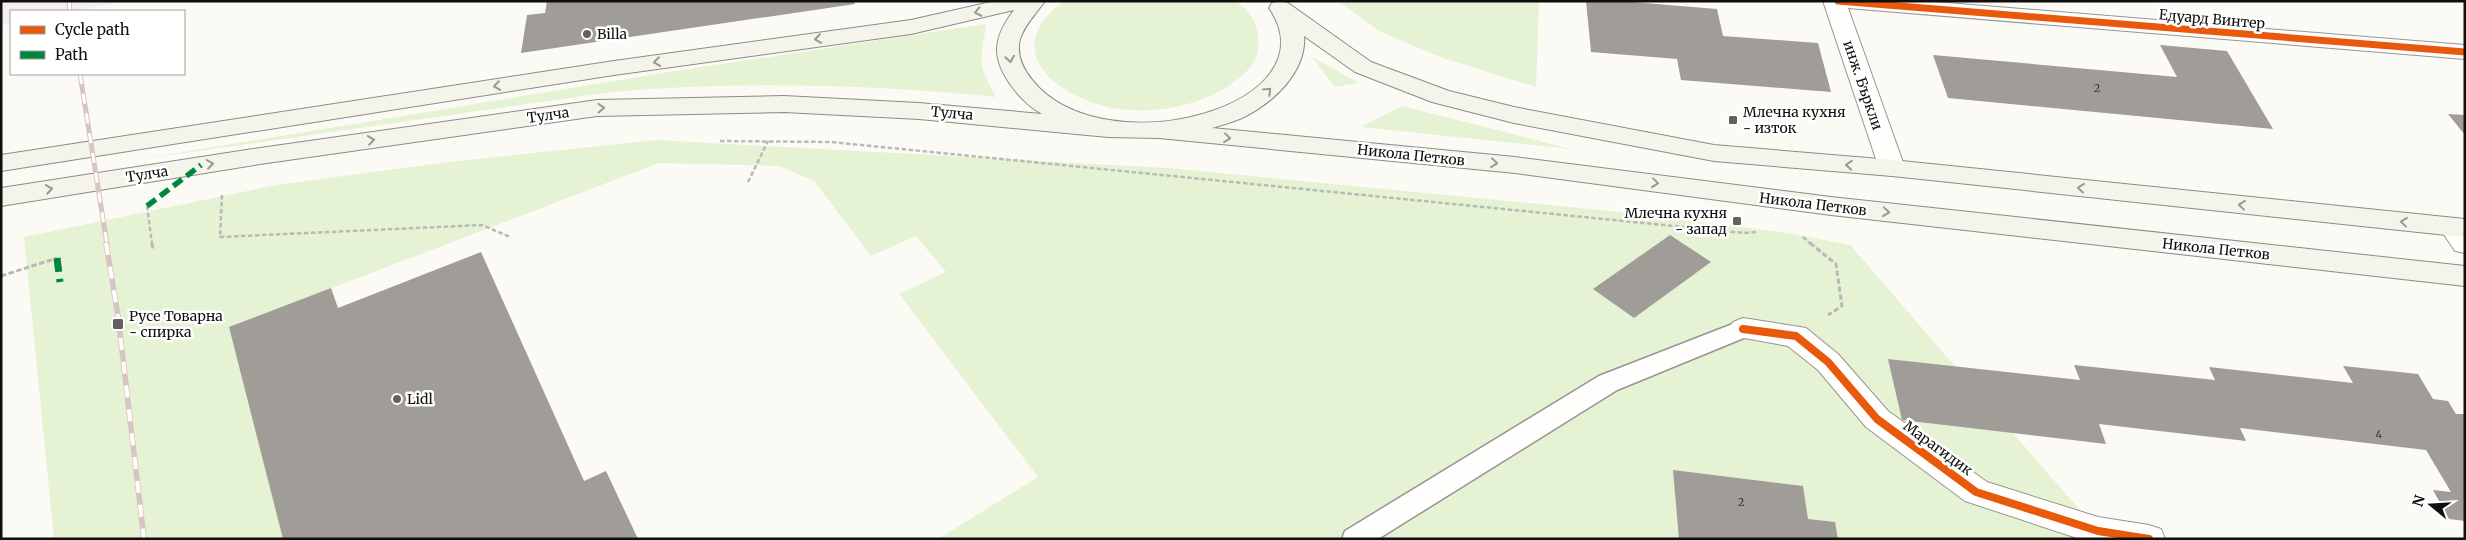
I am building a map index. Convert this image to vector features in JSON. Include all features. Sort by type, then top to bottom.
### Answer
[{"type":"main road","points":[[1,164],[614,68],[911,27],[1026,1]]},
{"type":"main road","points":[[1034,1],[1018,19],[1008,40],[1009,63],[1020,86],[1042,105],[1072,120],[1100,128],[1130,131],[1162,131],[1192,127],[1230,116],[1260,99],[1281,78],[1292,55],[1293,32],[1278,6]]},
{"type":"main road","points":[[1278,6],[1363,66],[1441,97],[1514,115],[1714,153],[1892,168],[2461,233]]},
{"type":"main road","name":"Тулча","points":[[1,197],[224,162],[598,108],[784,104],[928,112],[1100,128]]},
{"type":"main road","name":"Никола Петков","points":[[1162,131],[1515,165],[1831,206],[2465,276]]},
{"type":"street","name":"инж. Бъркли","points":[[1834,1],[1892,168]]},
{"type":"street","name":"Едуард Винтер","points":[[1838,1],[2465,52]]},
{"type":"street","points":[[1743,329],[1796,336]]},
{"type":"street","name":"Марагидик","points":[[1796,336],[1828,362],[1877,419],[1976,492],[2096,535],[2150,539]]},
{"type":"lane","points":[[1356,539],[1416,504],[1608,383],[1743,329]]},
{"type":"path","points":[[712,141],[831,142],[1744,233],[1763,231]]},
{"type":"path","points":[[748,182],[768,141]]},
{"type":"path","points":[[224,162],[220,237],[482,225],[510,237]]},
{"type":"path","points":[[147,206],[153,250]]},
{"type":"path","points":[[1796,336],[1842,306],[1836,264],[1792,228],[1831,206]]},
{"type":"path","points":[[1,276],[57,258]]},
{"type":"shaded area","points":[[1,1],[125,1],[79,10],[10,10],[10,23],[1,25]]},
{"type":"green space","points":[[1064,1],[1235,1],[1246,10],[1254,22],[1258,35],[1257,55],[1252,65],[1238,79],[1229,86],[1202,99],[1188,104],[1157,110],[1112,108],[1091,102],[1071,93],[1054,82],[1042,68],[1035,53],[1036,37],[1045,19]]},
{"type":"green space","points":[[1338,1],[1539,1],[1536,87],[1443,58],[1381,32]]},
{"type":"green space","points":[[986,24],[982,61],[985,76],[996,97],[900,89],[755,85],[611,92],[135,160],[669,72]]},
{"type":"green space","points":[[1312,57],[1359,83],[1335,87]]},
{"type":"green space","points":[[1402,106],[1571,149],[1361,127]]},
{"type":"green space","points":[[656,140],[1168,168],[1631,213],[1788,233],[1850,245],[2098,531],[2095,539],[938,539],[1038,477],[899,294],[946,272],[916,236],[871,256],[814,181],[780,166],[659,163],[230,327],[283,539],[54,539],[24,237],[276,185],[441,163]]},
{"type":"building","name":"Billa","points":[[547,1],[854,1],[855,4],[521,53],[527,15],[545,13]]},
{"type":"building","points":[[1586,1],[1620,1],[1717,9],[1723,36],[1818,43],[1831,92],[1681,80],[1677,59],[1591,52]]},
{"type":"building","points":[[2160,45],[2227,51],[2273,129],[1948,98],[1933,55],[2177,77]]},
{"type":"building","points":[[2448,114],[2465,115],[2465,135]]},
{"type":"building","points":[[1670,235],[1711,262],[1634,318],[1593,289]]},
{"type":"building","name":"Lidl","points":[[481,252],[584,481],[606,471],[638,539],[283,539],[229,327],[331,288],[338,308]]},
{"type":"building","points":[[1888,359],[2080,380],[2074,365],[2215,380],[2209,367],[2353,383],[2343,366],[2418,374],[2433,399],[2448,401],[2456,414],[2465,414],[2465,521],[2449,519],[2433,490],[2451,492],[2426,450],[2240,428],[2246,441],[2099,424],[2106,444],[1902,420]]},
{"type":"building","points":[[1673,470],[1803,486],[1808,519],[1835,522],[1838,539],[1679,539]]},
{"type":"railway","points":[[69,1],[70,10]]},
{"type":"railway","points":[[80,75],[107,244]]},
{"type":"railway","points":[[106,243],[118,316],[144,539]]},
{"type":"marked path","points":[[147,206],[201,165]]},
{"type":"marked path","points":[[57,258],[60,282]]},
{"type":"cycle path","points":[[1838,1],[2465,52]]},
{"type":"cycle path","points":[[1743,329],[1796,336],[1828,362],[1877,419],[1976,492],[2098,531],[2149,539]]},
{"type":"place","name":"Billa","points":[[587,34]]},
{"type":"place","name":"Млечна кухня - изток","points":[[1733,120]]},
{"type":"place","name":"Млечна кухня - запад","points":[[1737,221]]},
{"type":"place","name":"Русе Товарна - спирка","points":[[118,324]]},
{"type":"place","name":"Lidl","points":[[397,399]]}]
